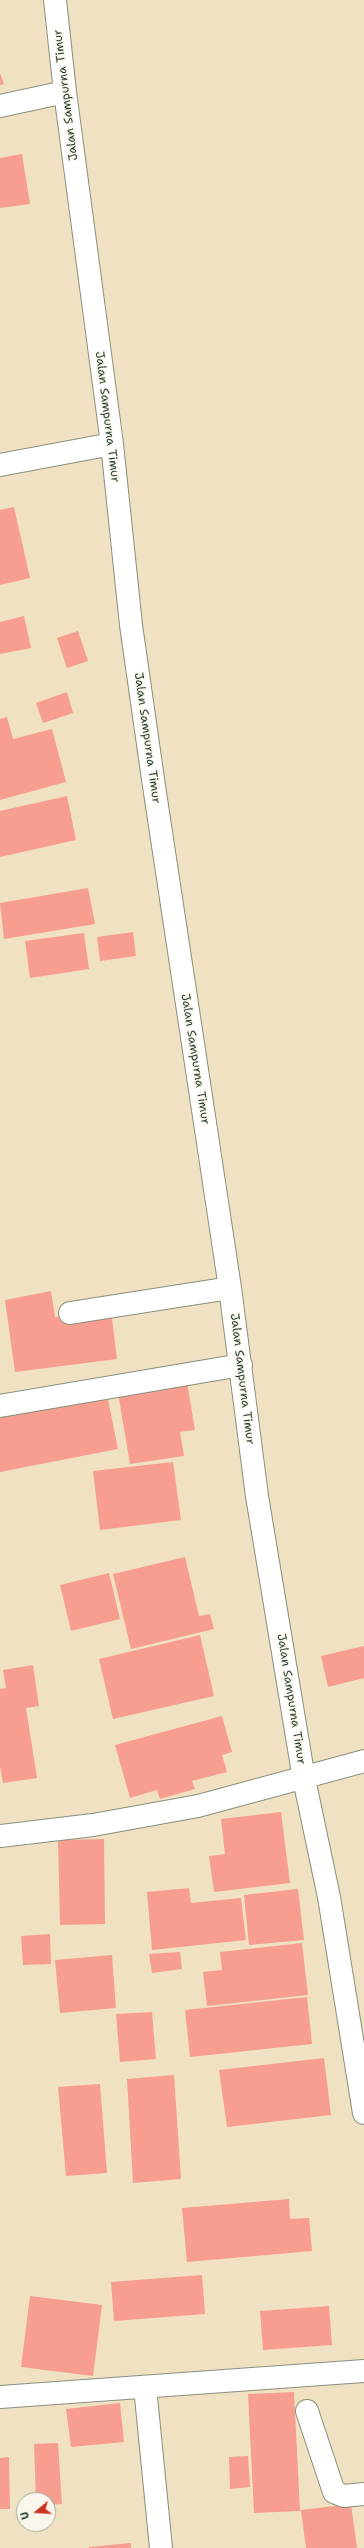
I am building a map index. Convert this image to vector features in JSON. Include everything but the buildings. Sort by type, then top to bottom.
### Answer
[{"type":"street","name":"Jalan Sampurna Timur","points":[[55,0],[65,92],[112,444],[131,625],[230,1288],[257,1496],[304,1779],[329,1897],[364,2113]]},
{"type":"street","points":[[0,106],[65,92]]},
{"type":"street","points":[[0,465],[112,444]]},
{"type":"street","points":[[70,1313],[230,1288]]},
{"type":"street","points":[[0,1406],[241,1365]]},
{"type":"street","points":[[0,1836],[145,1817],[304,1779],[364,1761]]},
{"type":"street","points":[[0,2397],[364,2371]]},
{"type":"street","points":[[145,2387],[161,2548]]},
{"type":"street","points":[[307,2412],[334,2492],[344,2496],[364,2494]]}]
